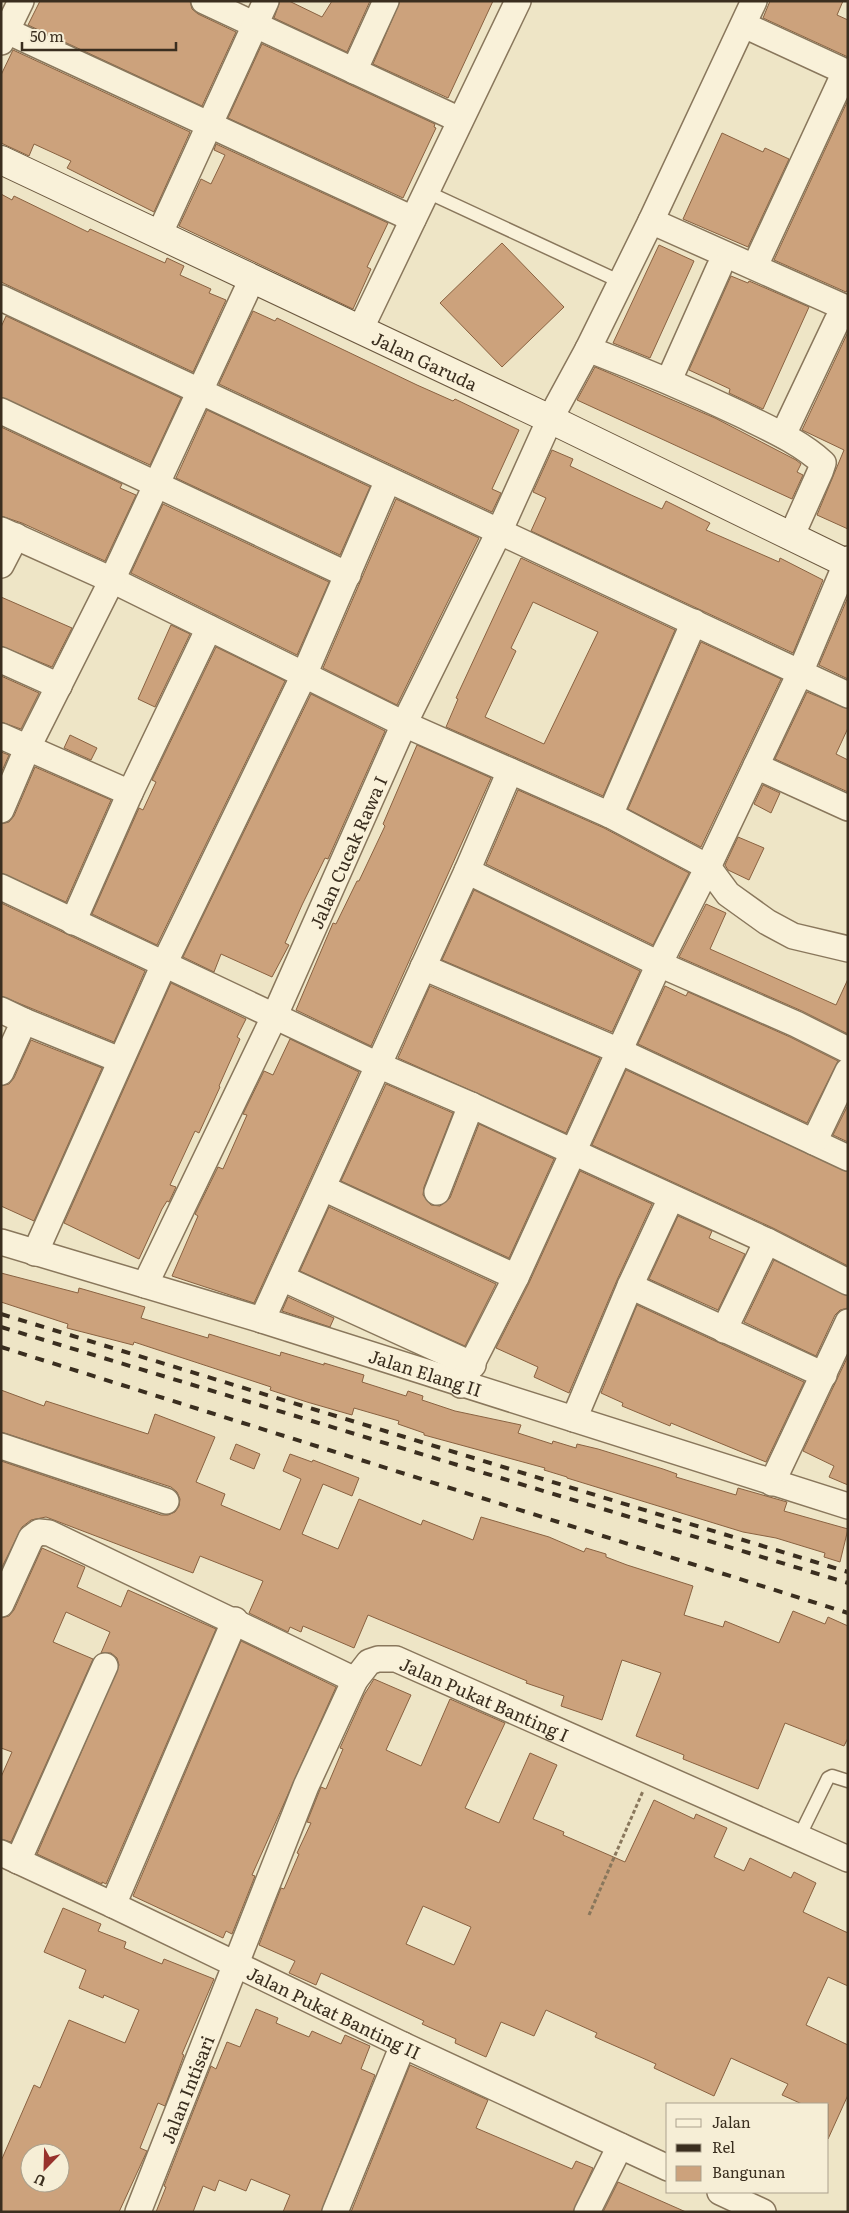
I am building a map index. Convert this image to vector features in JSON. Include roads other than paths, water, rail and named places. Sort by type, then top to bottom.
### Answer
[{"type":"street","points":[[21,1],[4,37],[208,124],[412,219]]},
{"type":"street","points":[[204,1],[460,120]]},
{"type":"street","points":[[160,235],[208,124],[266,1]]},
{"type":"street","points":[[354,71],[386,1]]},
{"type":"street","points":[[360,330],[425,191],[518,1]]},
{"type":"street","name":"Jalan Cucak Rawa I","points":[[145,1285],[275,1015],[404,724],[499,532],[550,419],[588,349],[651,221],[754,1]]},
{"type":"street","points":[[744,25],[846,72],[754,266]]},
{"type":"street","name":"Jalan Garuda","points":[[1,160],[550,419],[791,537],[847,562]]},
{"type":"street","points":[[651,221],[754,266],[845,310],[783,435]]},
{"type":"street","points":[[669,380],[719,268]]},
{"type":"street","points":[[1,810],[27,749],[112,580],[252,279]]},
{"type":"street","points":[[4,305],[200,392],[848,695]]},
{"type":"street","points":[[588,349],[669,380],[783,435],[822,463],[800,520],[791,537]]},
{"type":"street","points":[[1,411],[348,575]]},
{"type":"street","points":[[34,1253],[165,962],[304,675],[388,480]]},
{"type":"street","points":[[1,565],[8,533],[112,580],[404,724],[610,815],[708,866],[728,894],[767,922],[793,936],[848,949]]},
{"type":"street","points":[[282,1278],[467,1375],[516,1277],[574,1152],[617,1050],[708,866],[800,673],[847,562]]},
{"type":"street","points":[[610,815],[694,622]]},
{"type":"street","points":[[73,922],[130,793],[209,628]]},
{"type":"street","points":[[1,660],[59,686]]},
{"type":"street","points":[[1,736],[130,793]]},
{"type":"street","points":[[756,766],[848,808]]},
{"type":"street","points":[[262,1320],[467,871],[510,771]]},
{"type":"street","points":[[467,871],[659,964],[796,1024],[848,1050]]},
{"type":"street","points":[[1,887],[73,922],[165,962],[378,1065],[471,1105],[767,1241],[848,1282]]},
{"type":"street","points":[[423,967],[617,1050],[848,1158]]},
{"type":"street","points":[[1,1010],[120,1060]]},
{"type":"street","points":[[1,1072],[24,1021]]},
{"type":"street","points":[[814,1142],[848,1071]]},
{"type":"street","points":[[436,1192],[471,1105]]},
{"type":"street","points":[[323,1188],[516,1277]]},
{"type":"street","points":[[574,1419],[630,1286],[671,1198]]},
{"type":"street","points":[[724,1330],[767,1241]]},
{"type":"street","name":"Jalan Elang II","points":[[1,1242],[262,1320],[467,1375],[574,1419],[848,1506]]},
{"type":"street","points":[[630,1286],[824,1375]]},
{"type":"street","points":[[772,1483],[848,1322]]},
{"type":"street","points":[[1,1446],[166,1501]]},
{"type":"street","points":[[1,1604],[31,1538],[39,1532],[44,1532],[235,1620],[355,1680]]},
{"type":"street","points":[[113,1904],[235,1620]]},
{"type":"street","name":"Jalan Pukat Banting I","points":[[234,1964],[306,1786],[355,1680],[369,1662],[378,1659],[396,1659],[848,1859]]},
{"type":"street","points":[[10,1857],[105,1666]]},
{"type":"street","name":"Jalan Pukat Banting II","points":[[10,1857],[113,1904],[403,2045],[666,2167]]},
{"type":"street","name":"Jalan Intisari","points":[[138,2212],[234,1964]]},
{"type":"street","points":[[335,2212],[403,2045]]},
{"type":"street","points":[[588,2212],[620,2146]]},
{"type":"street","points":[[722,2193],[763,2212]]},
{"type":"lane","points":[[425,191],[621,282]]},
{"type":"lane","points":[[798,1837],[828,1778],[832,1776],[848,1781]]},
{"type":"railway","points":[[1,1314],[848,1572]]},
{"type":"railway","points":[[1,1327],[848,1583]]},
{"type":"railway","points":[[1,1347],[848,1613]]}]
